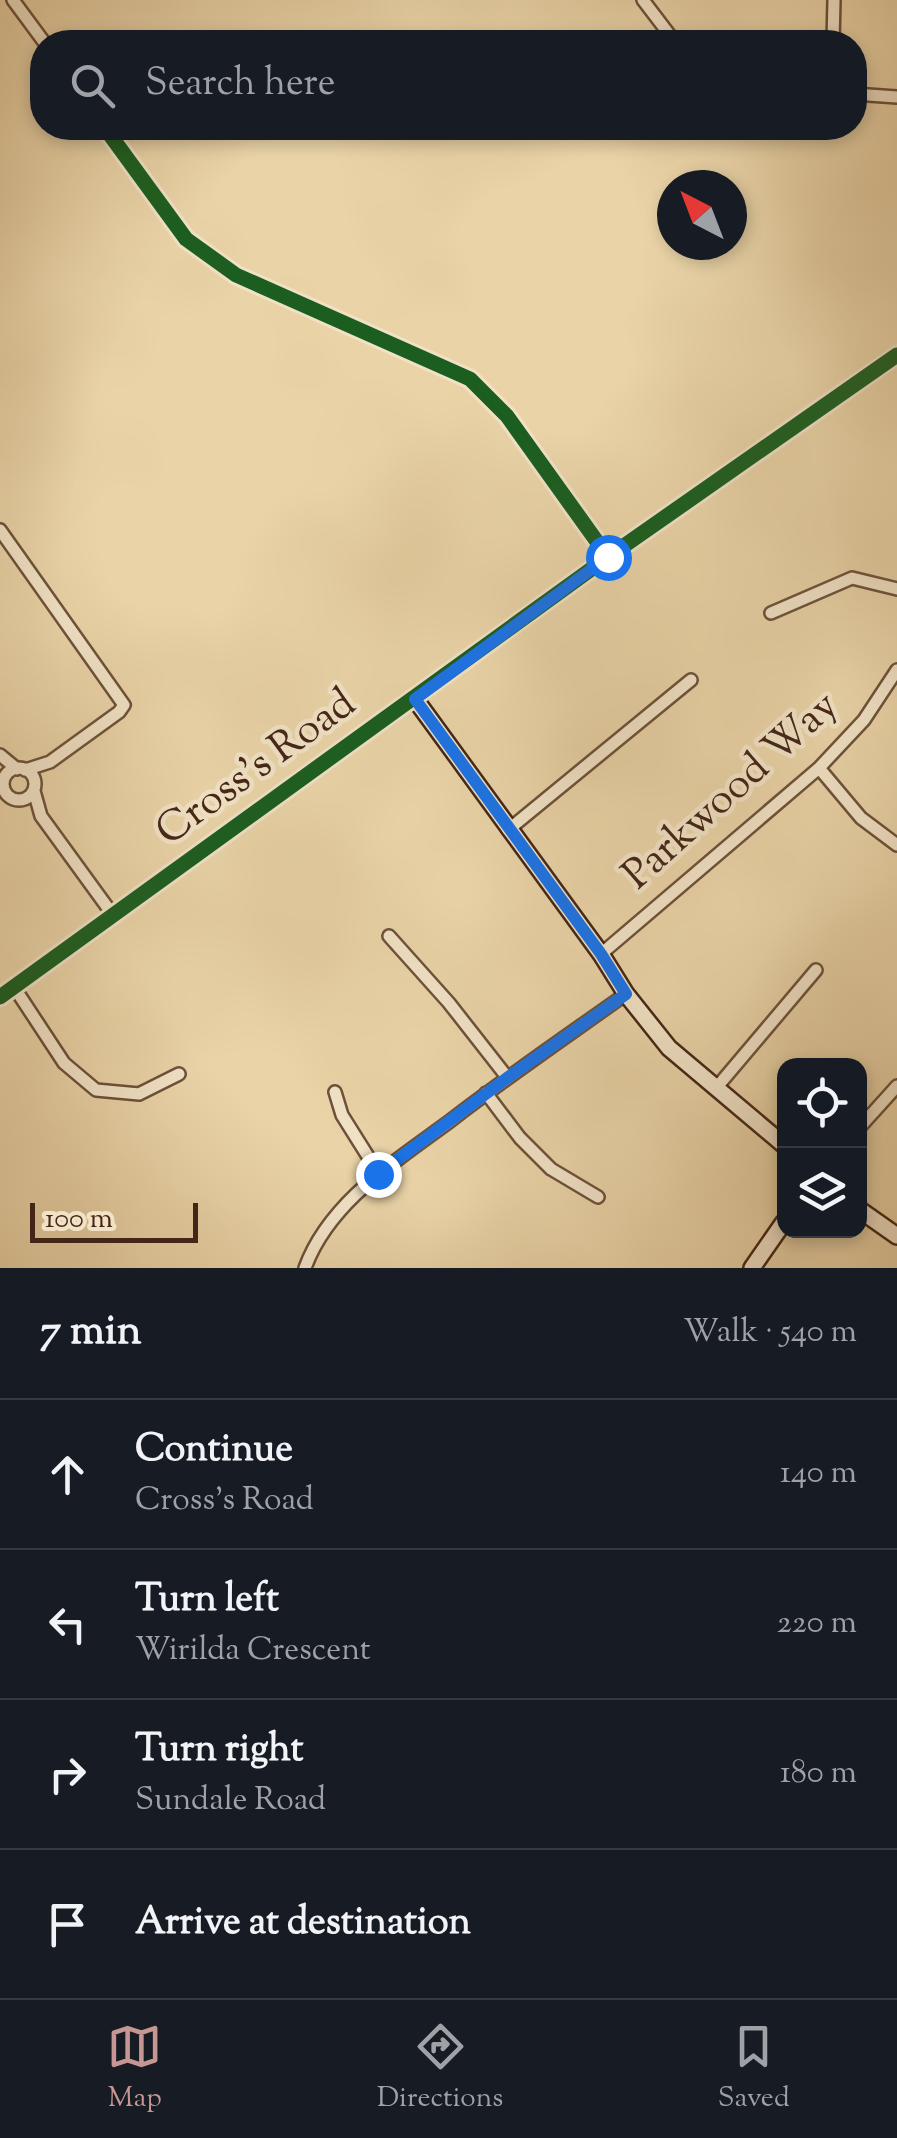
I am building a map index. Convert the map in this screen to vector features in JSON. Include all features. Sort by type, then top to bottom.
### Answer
[{"type":"street","points":[[14,0],[35,30]]},
{"type":"street","points":[[643,0],[666,30]]},
{"type":"street","points":[[833,30],[834,0]]},
{"type":"street","points":[[867,95],[897,97]]},
{"type":"street","points":[[115,140],[186,240],[236,275],[470,379],[506,416],[608,557]]},
{"type":"street","name":"Cross's Road","points":[[7,992],[608,557],[897,355]]},
{"type":"street","points":[[0,530],[124,705],[50,762],[34,787],[0,805]]},
{"type":"street","points":[[771,613],[852,578],[897,589]]},
{"type":"street","name":"Parkwood Way","points":[[601,954],[819,768],[864,720],[897,670]]},
{"type":"street","points":[[508,830],[690,680]]},
{"type":"street","points":[[415,699],[626,994],[670,1048],[777,1139]]},
{"type":"street","points":[[0,755],[22,769],[34,787],[42,816],[114,916]]},
{"type":"street","points":[[42,816],[16,799],[2,780],[22,769],[50,762]]},
{"type":"street","points":[[819,768],[861,818],[897,845]]},
{"type":"street","points":[[389,936],[449,1003],[507,1078]]},
{"type":"street","points":[[716,1087],[816,970]]},
{"type":"street","points":[[7,992],[64,1063],[96,1090],[139,1094],[179,1074]]},
{"type":"street","points":[[306,1268],[313,1247],[340,1211],[378,1174],[626,994]]},
{"type":"street","points":[[867,1119],[897,1086]]},
{"type":"street","points":[[335,1092],[342,1115],[378,1174]]},
{"type":"street","points":[[486,1094],[520,1138],[551,1169],[598,1198]]},
{"type":"street","points":[[867,1215],[897,1236]]},
{"type":"street","points":[[752,1268],[777,1232]]},
{"type":"cycle path","points":[[114,140],[186,239],[236,275],[470,379],[507,416],[608,557]]},
{"type":"cycle path","points":[[0,997],[608,557],[897,355]]},
{"type":"route","points":[[378,1174],[626,994],[415,699],[608,557]]}]
